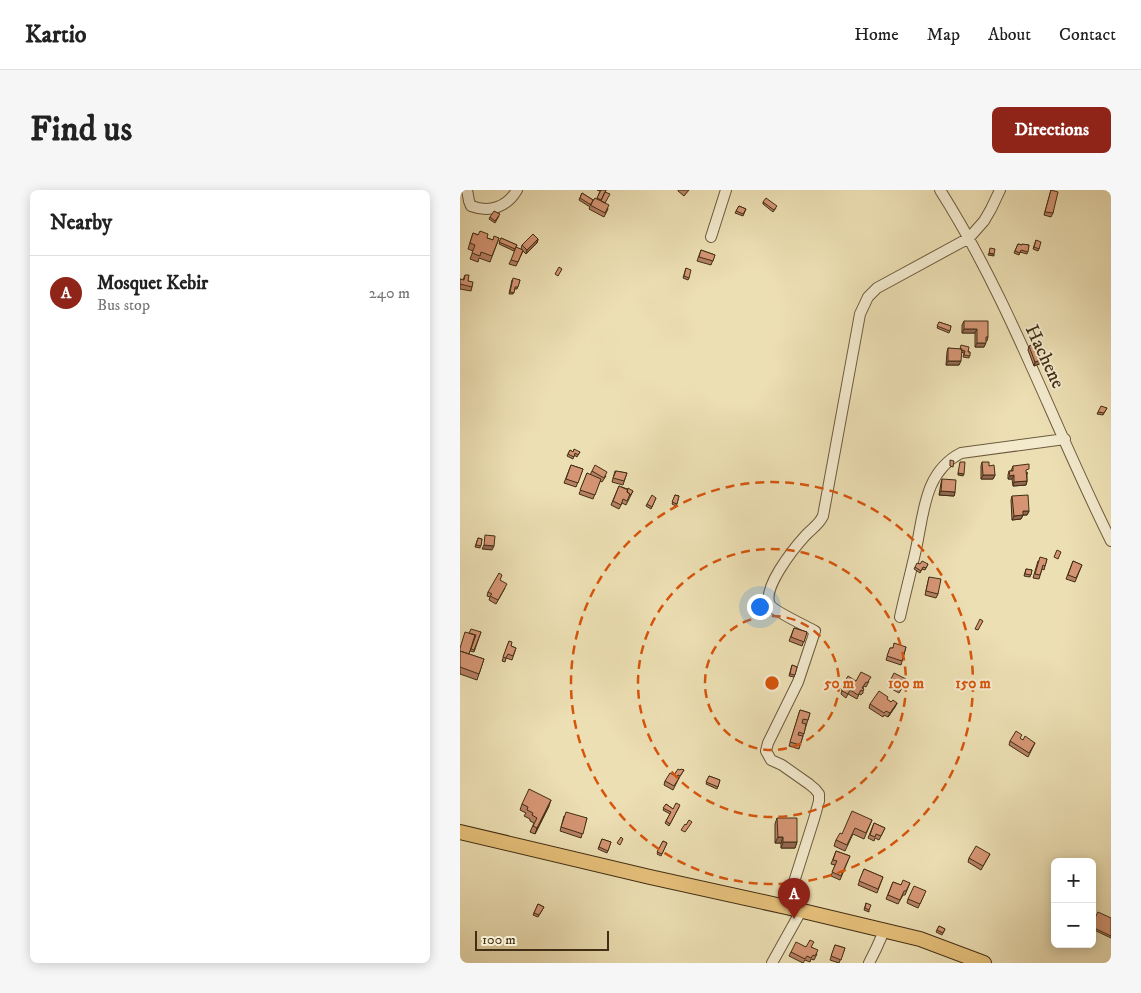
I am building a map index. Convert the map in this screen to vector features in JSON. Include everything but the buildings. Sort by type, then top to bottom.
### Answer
[{"type":"main road","points":[[460,832],[650,878],[786,907],[920,939],[984,963]]},
{"type":"street","points":[[467,190],[471,206],[478,209],[489,209],[503,205],[512,199],[518,190]]},
{"type":"street","points":[[711,237],[726,190]]},
{"type":"street","name":"Hachene","points":[[940,190],[970,238],[1006,311],[1065,439],[1090,500],[1111,541]]},
{"type":"street","points":[[786,907],[814,819],[819,794],[809,784],[782,765],[771,760],[766,751],[768,743],[798,682],[815,631],[772,608],[768,597],[769,593],[779,569],[806,535],[819,524],[823,516],[860,314],[868,297],[877,288],[970,238],[984,221],[1000,190]]},
{"type":"street","points":[[900,617],[924,504],[938,472],[961,452],[1065,439]]},
{"type":"street","points":[[772,963],[801,911]]},
{"type":"street","points":[[868,963],[884,931]]},
{"type":"place","name":"Mosquet Kebir","points":[[794,919]]}]
